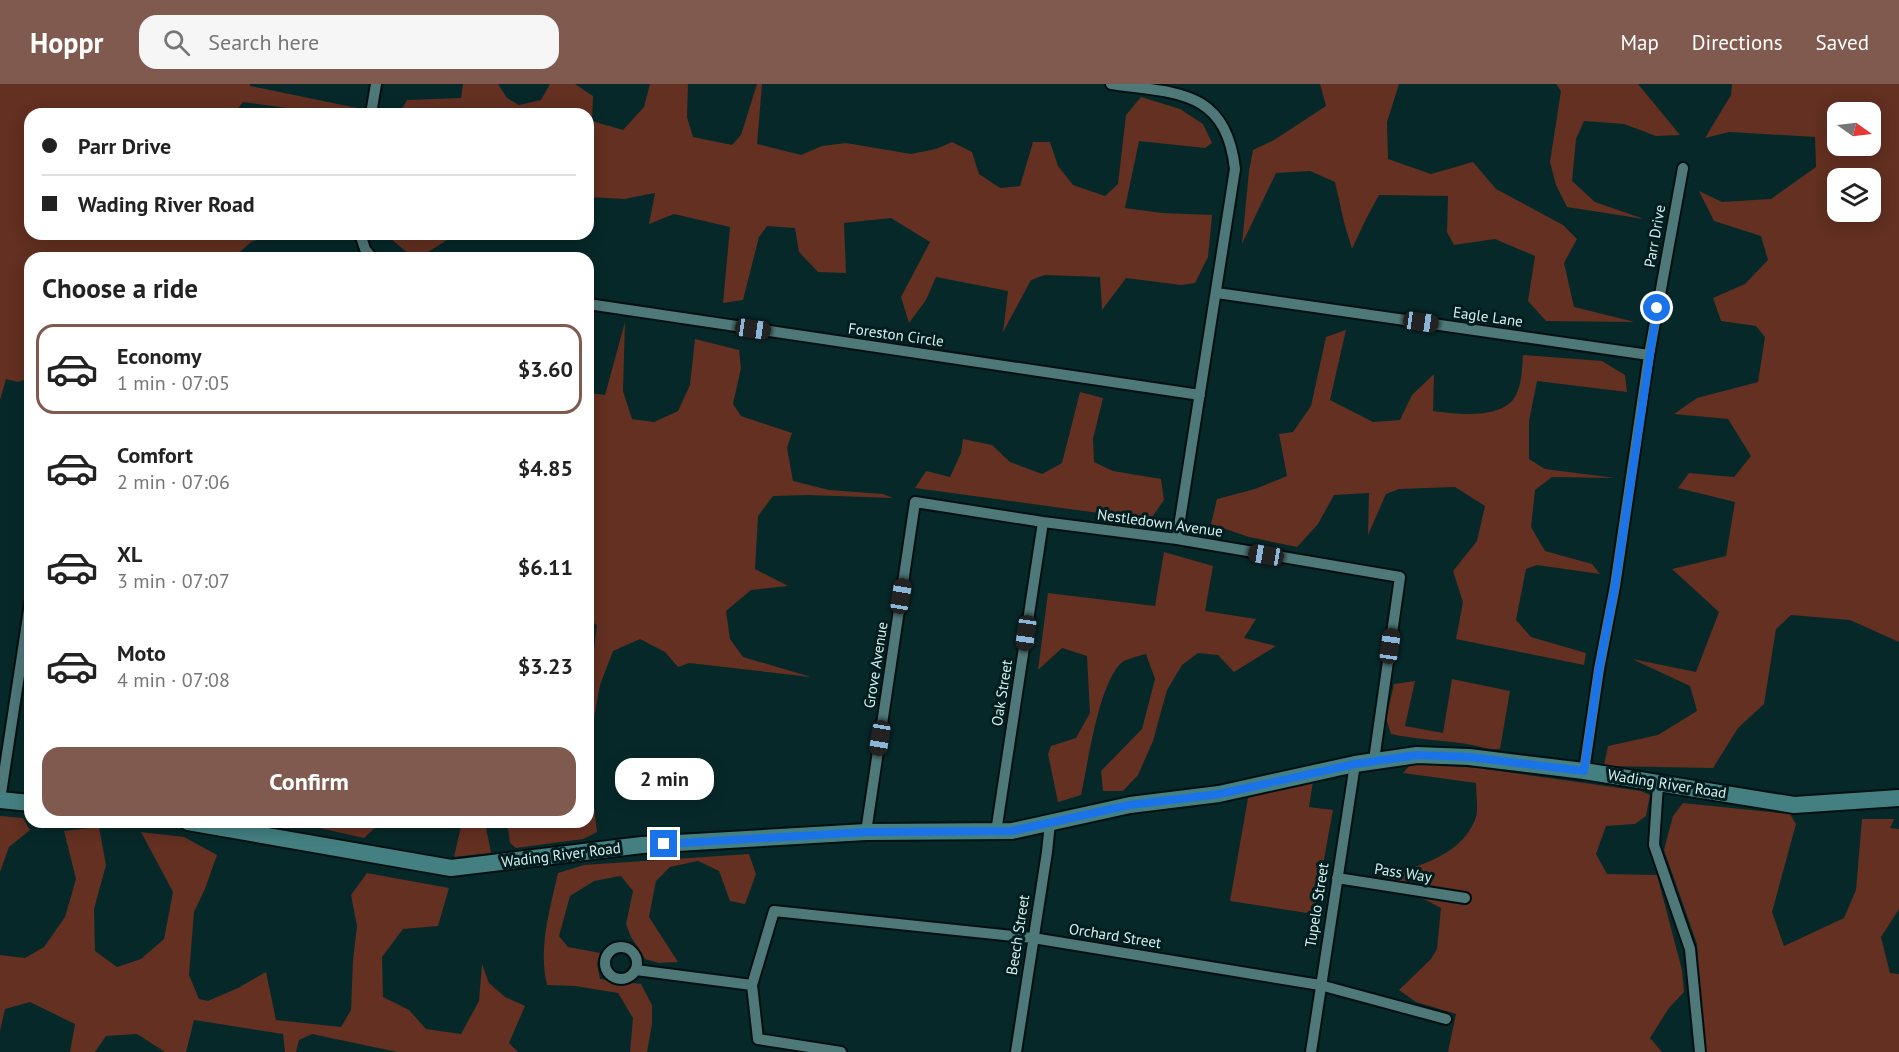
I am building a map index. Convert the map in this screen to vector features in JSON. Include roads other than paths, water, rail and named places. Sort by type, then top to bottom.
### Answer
[{"type":"main road","name":"Wading River Road","points":[[249,828],[451,868],[642,845],[866,832],[996,832],[1050,823],[1130,805],[1219,794],[1374,760],[1417,755],[1469,757],[1584,771],[1794,805],[1899,798]]},
{"type":"main road","points":[[0,800],[24,802]]},
{"type":"street","points":[[372,108],[376,84]]},
{"type":"street","points":[[1111,84],[1181,94],[1203,104],[1217,116],[1233,150],[1235,169],[1177,539]]},
{"type":"street","name":"Parr Drive","points":[[1584,771],[1599,669],[1615,586],[1649,355],[1683,168]]},
{"type":"street","name":"Eagle Lane","points":[[1217,293],[1649,355]]},
{"type":"street","name":"Foreston Circle","points":[[594,305],[1200,395]]},
{"type":"street","name":"Nestledown Avenue","points":[[915,502],[1043,522],[1177,539],[1400,577],[1374,760]]},
{"type":"street","name":"Grove Avenue","points":[[866,832],[915,502]]},
{"type":"street","name":"Oak Street","points":[[996,832],[1043,522]]},
{"type":"street","points":[[0,800],[24,642]]},
{"type":"street","name":"Tupelo Street","points":[[1311,1052],[1355,764]]},
{"type":"street","points":[[1658,784],[1654,845],[1690,948],[1700,1052]]},
{"type":"street","name":"Beech Street","points":[[1016,1052],[1050,823]]},
{"type":"street","name":"Pass Way","points":[[1337,878],[1465,898]]},
{"type":"street","name":"Orchard Street","points":[[752,985],[774,911],[1033,938],[1320,985],[1446,1019]]},
{"type":"street","points":[[636,970],[752,985],[758,1039],[841,1052]]}]
